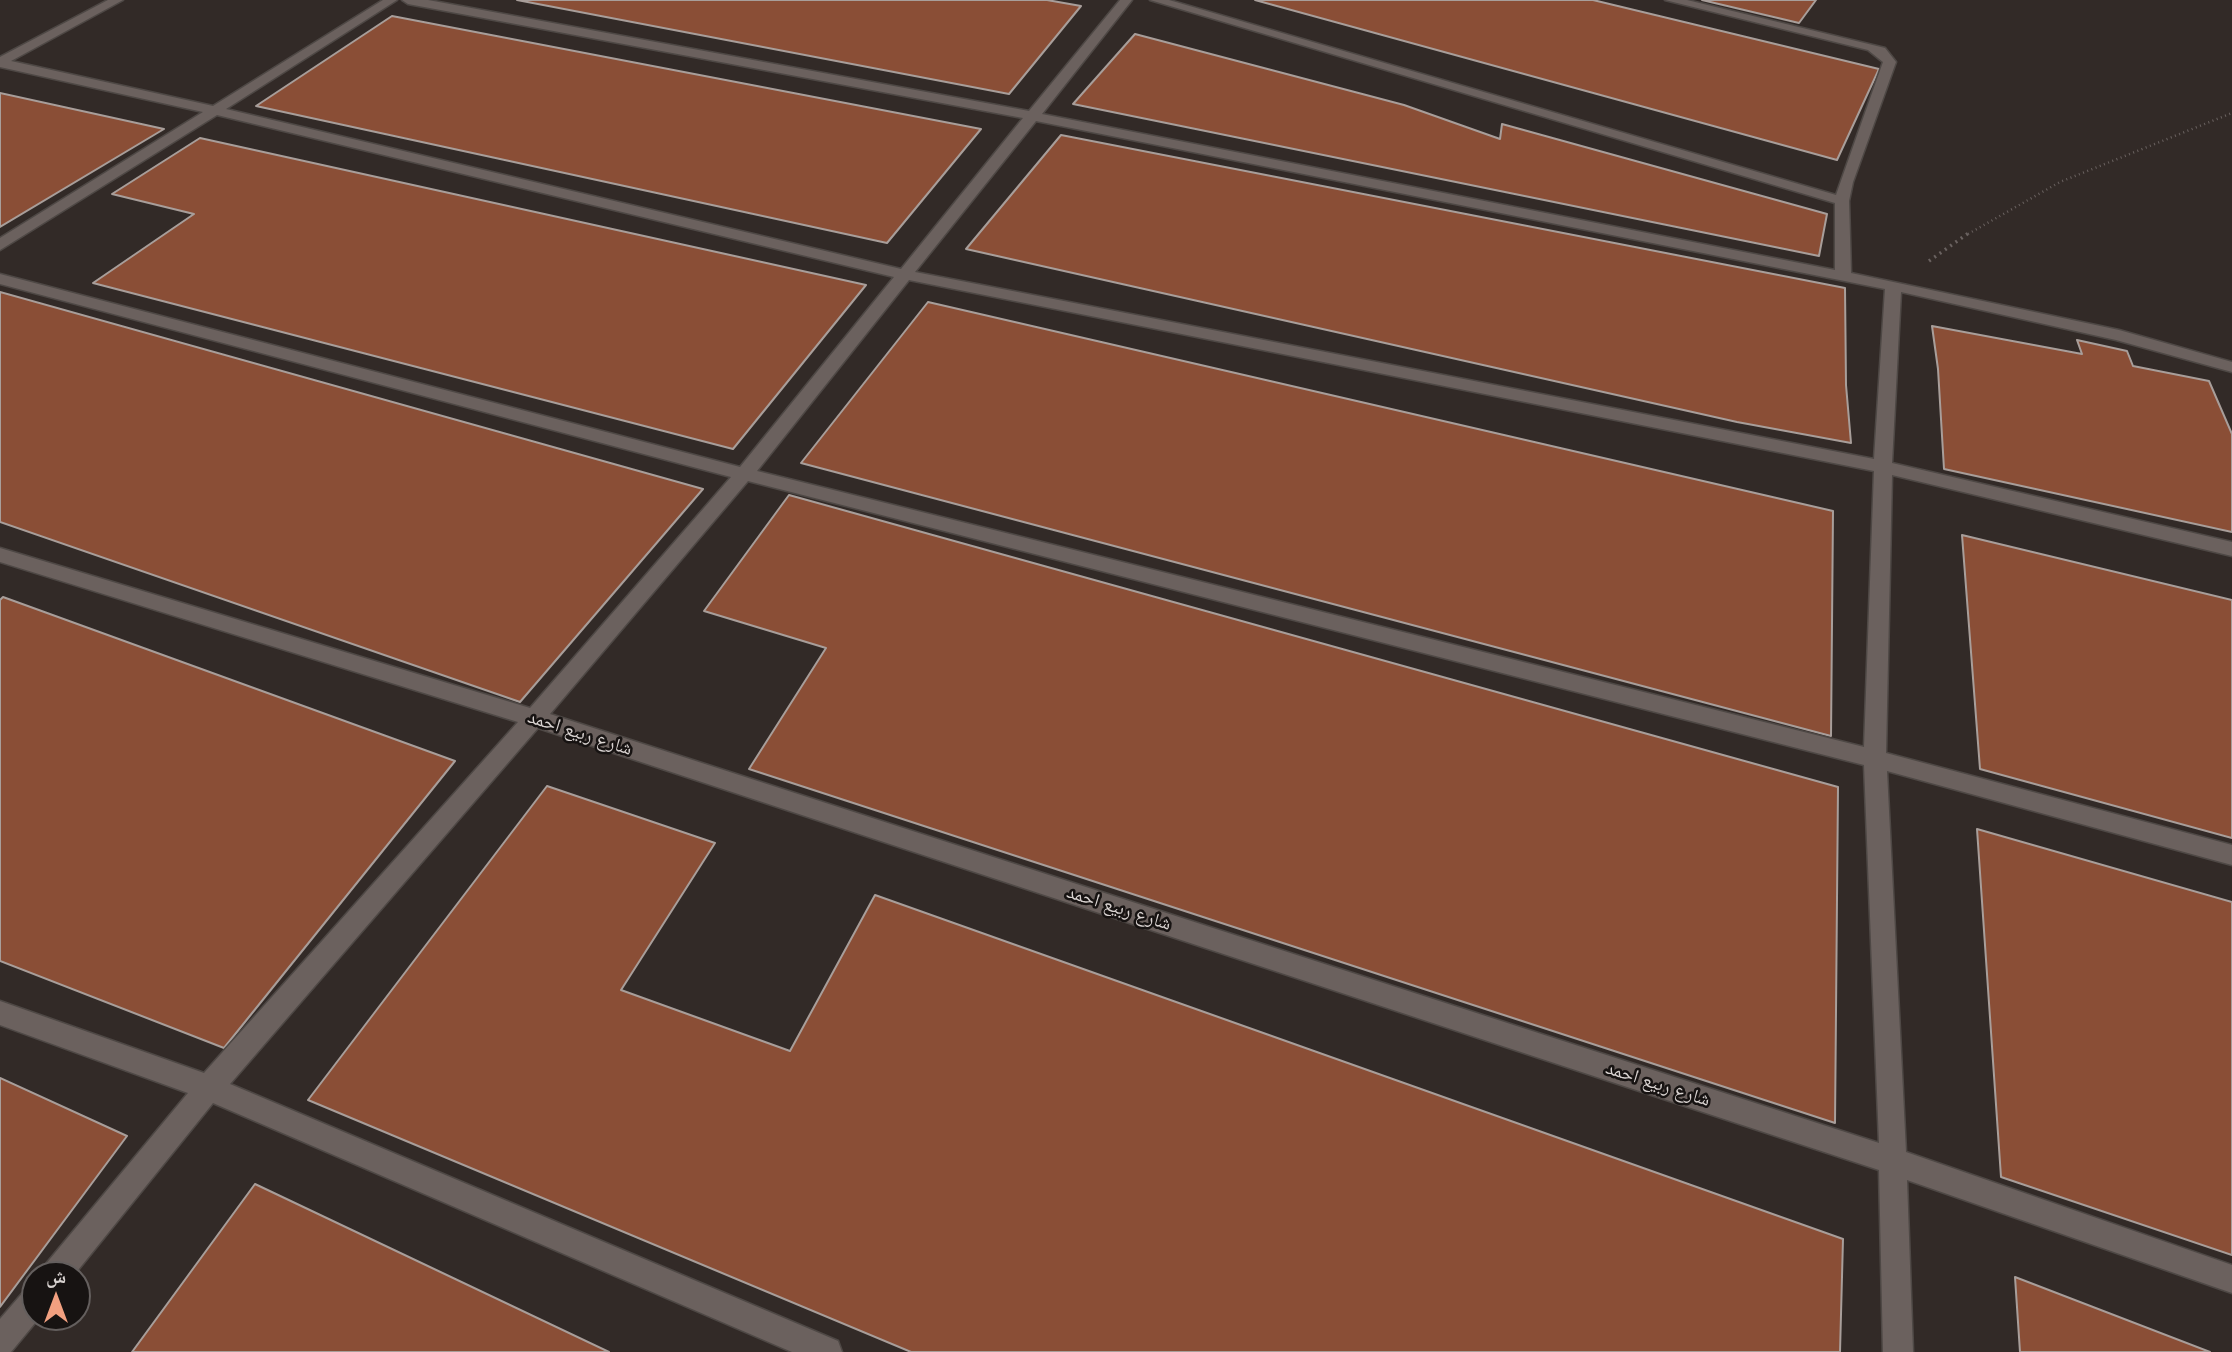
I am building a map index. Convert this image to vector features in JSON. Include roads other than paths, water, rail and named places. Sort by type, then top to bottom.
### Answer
[{"type":"street","points":[[0,62],[117,0]]},
{"type":"street","points":[[0,245],[391,0]]},
{"type":"street","points":[[408,0],[1032,116],[1893,286],[2119,335],[2232,367]]},
{"type":"street","points":[[67,1261],[209,1088],[744,474],[1126,0]]},
{"type":"street","points":[[1156,0],[1842,201]]},
{"type":"street","points":[[1671,0],[1872,47],[1886,57],[1890,66],[1846,182],[1842,201],[1843,277]]},
{"type":"street","points":[[0,62],[214,110],[905,275],[1883,467],[2232,549]]},
{"type":"street","points":[[0,279],[744,474],[1875,759],[2232,855]]},
{"type":"street","points":[[1893,286],[1883,467],[1875,759],[1893,1161],[1898,1352]]},
{"type":"street","name":"شارع ربيع احمد","points":[[0,555],[534,718],[1893,1161],[2232,1279]]},
{"type":"street","points":[[0,1013],[209,1088],[827,1352]]},
{"type":"street","points":[[0,1342],[21,1317]]}]
